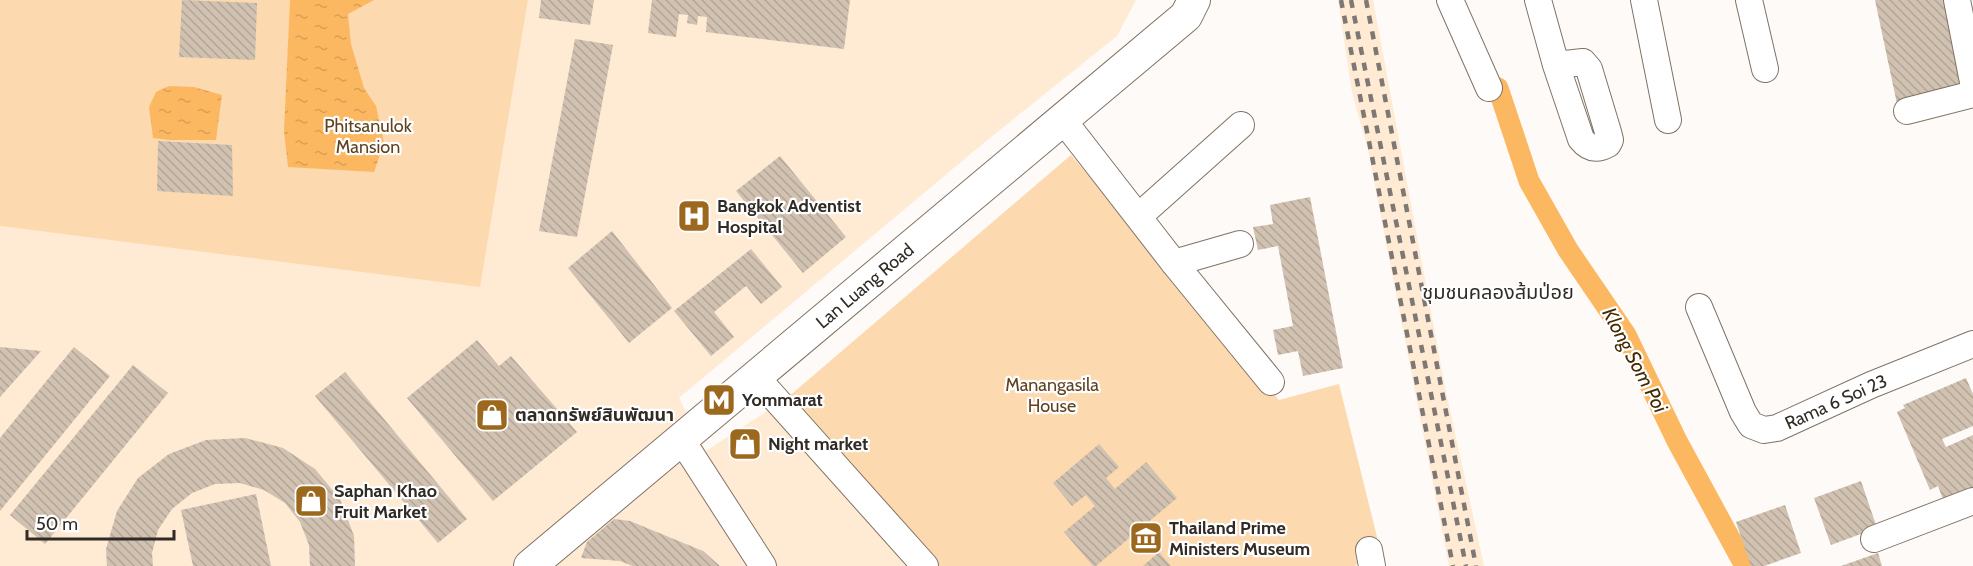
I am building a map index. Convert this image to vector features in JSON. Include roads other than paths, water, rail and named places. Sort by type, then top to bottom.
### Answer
[{"type":"main road","name":"Lan Luang Road","points":[[530,566],[1063,120],[1178,12],[1217,0]]},
{"type":"street","points":[[1450,0],[1489,88]]},
{"type":"street","points":[[1539,0],[1556,65]]},
{"type":"street","points":[[1644,0],[1668,120]]},
{"type":"street","points":[[1749,0],[1765,69]]},
{"type":"street","points":[[1957,0],[1973,82]]},
{"type":"street","points":[[1907,111],[1973,94]]},
{"type":"street","points":[[1063,120],[1174,263],[1271,382]]},
{"type":"street","points":[[1139,216],[1241,125]]},
{"type":"street","points":[[1174,263],[1240,244]]},
{"type":"street","name":"Rama 6 Soi 23","points":[[1699,307],[1743,412],[1750,425],[1764,430],[1777,428],[1871,385],[1973,344]]},
{"type":"street","points":[[756,376],[925,566]]},
{"type":"street","points":[[681,439],[763,566]]},
{"type":"street","points":[[1874,539],[1973,501]]},
{"type":"water","points":[[290,0],[374,0],[348,14],[351,44],[364,88],[376,106],[384,143],[374,172],[288,167],[284,131]]},
{"type":"water","points":[[169,86],[194,87],[222,95],[216,140],[153,138],[149,107],[156,92]]},
{"type":"waterway","name":"Klong Som Poi","points":[[1498,88],[1529,181],[1568,250],[1626,335],[1677,441],[1745,566]]},
{"type":"railway","points":[[1341,0],[1453,566]]},
{"type":"railway","points":[[1351,0],[1466,566]]},
{"type":"railway","points":[[1366,0],[1476,566]]},
{"type":"place","name":"Bangkok Adventist Hospital","points":[[694,216]]},
{"type":"place","name":"Yommarat","points":[[719,400]]},
{"type":"place","name":"ตลาดทรัพย์สินพัฒนา","points":[[492,415]]},
{"type":"place","name":"Night market","points":[[745,444]]},
{"type":"place","name":"Saphan Khao Fruit Market","points":[[311,501]]},
{"type":"place","name":"Thailand Prime Ministers Museum","points":[[1146,538]]},
{"type":"district","name":"ชุมชนคลองส้มป่อย","points":[[1498,292]]},
{"type":"park label","name":"Phitsanulok Mansion","points":[[368,136]]},
{"type":"park label","name":"Manangasila House","points":[[1052,395]]}]
